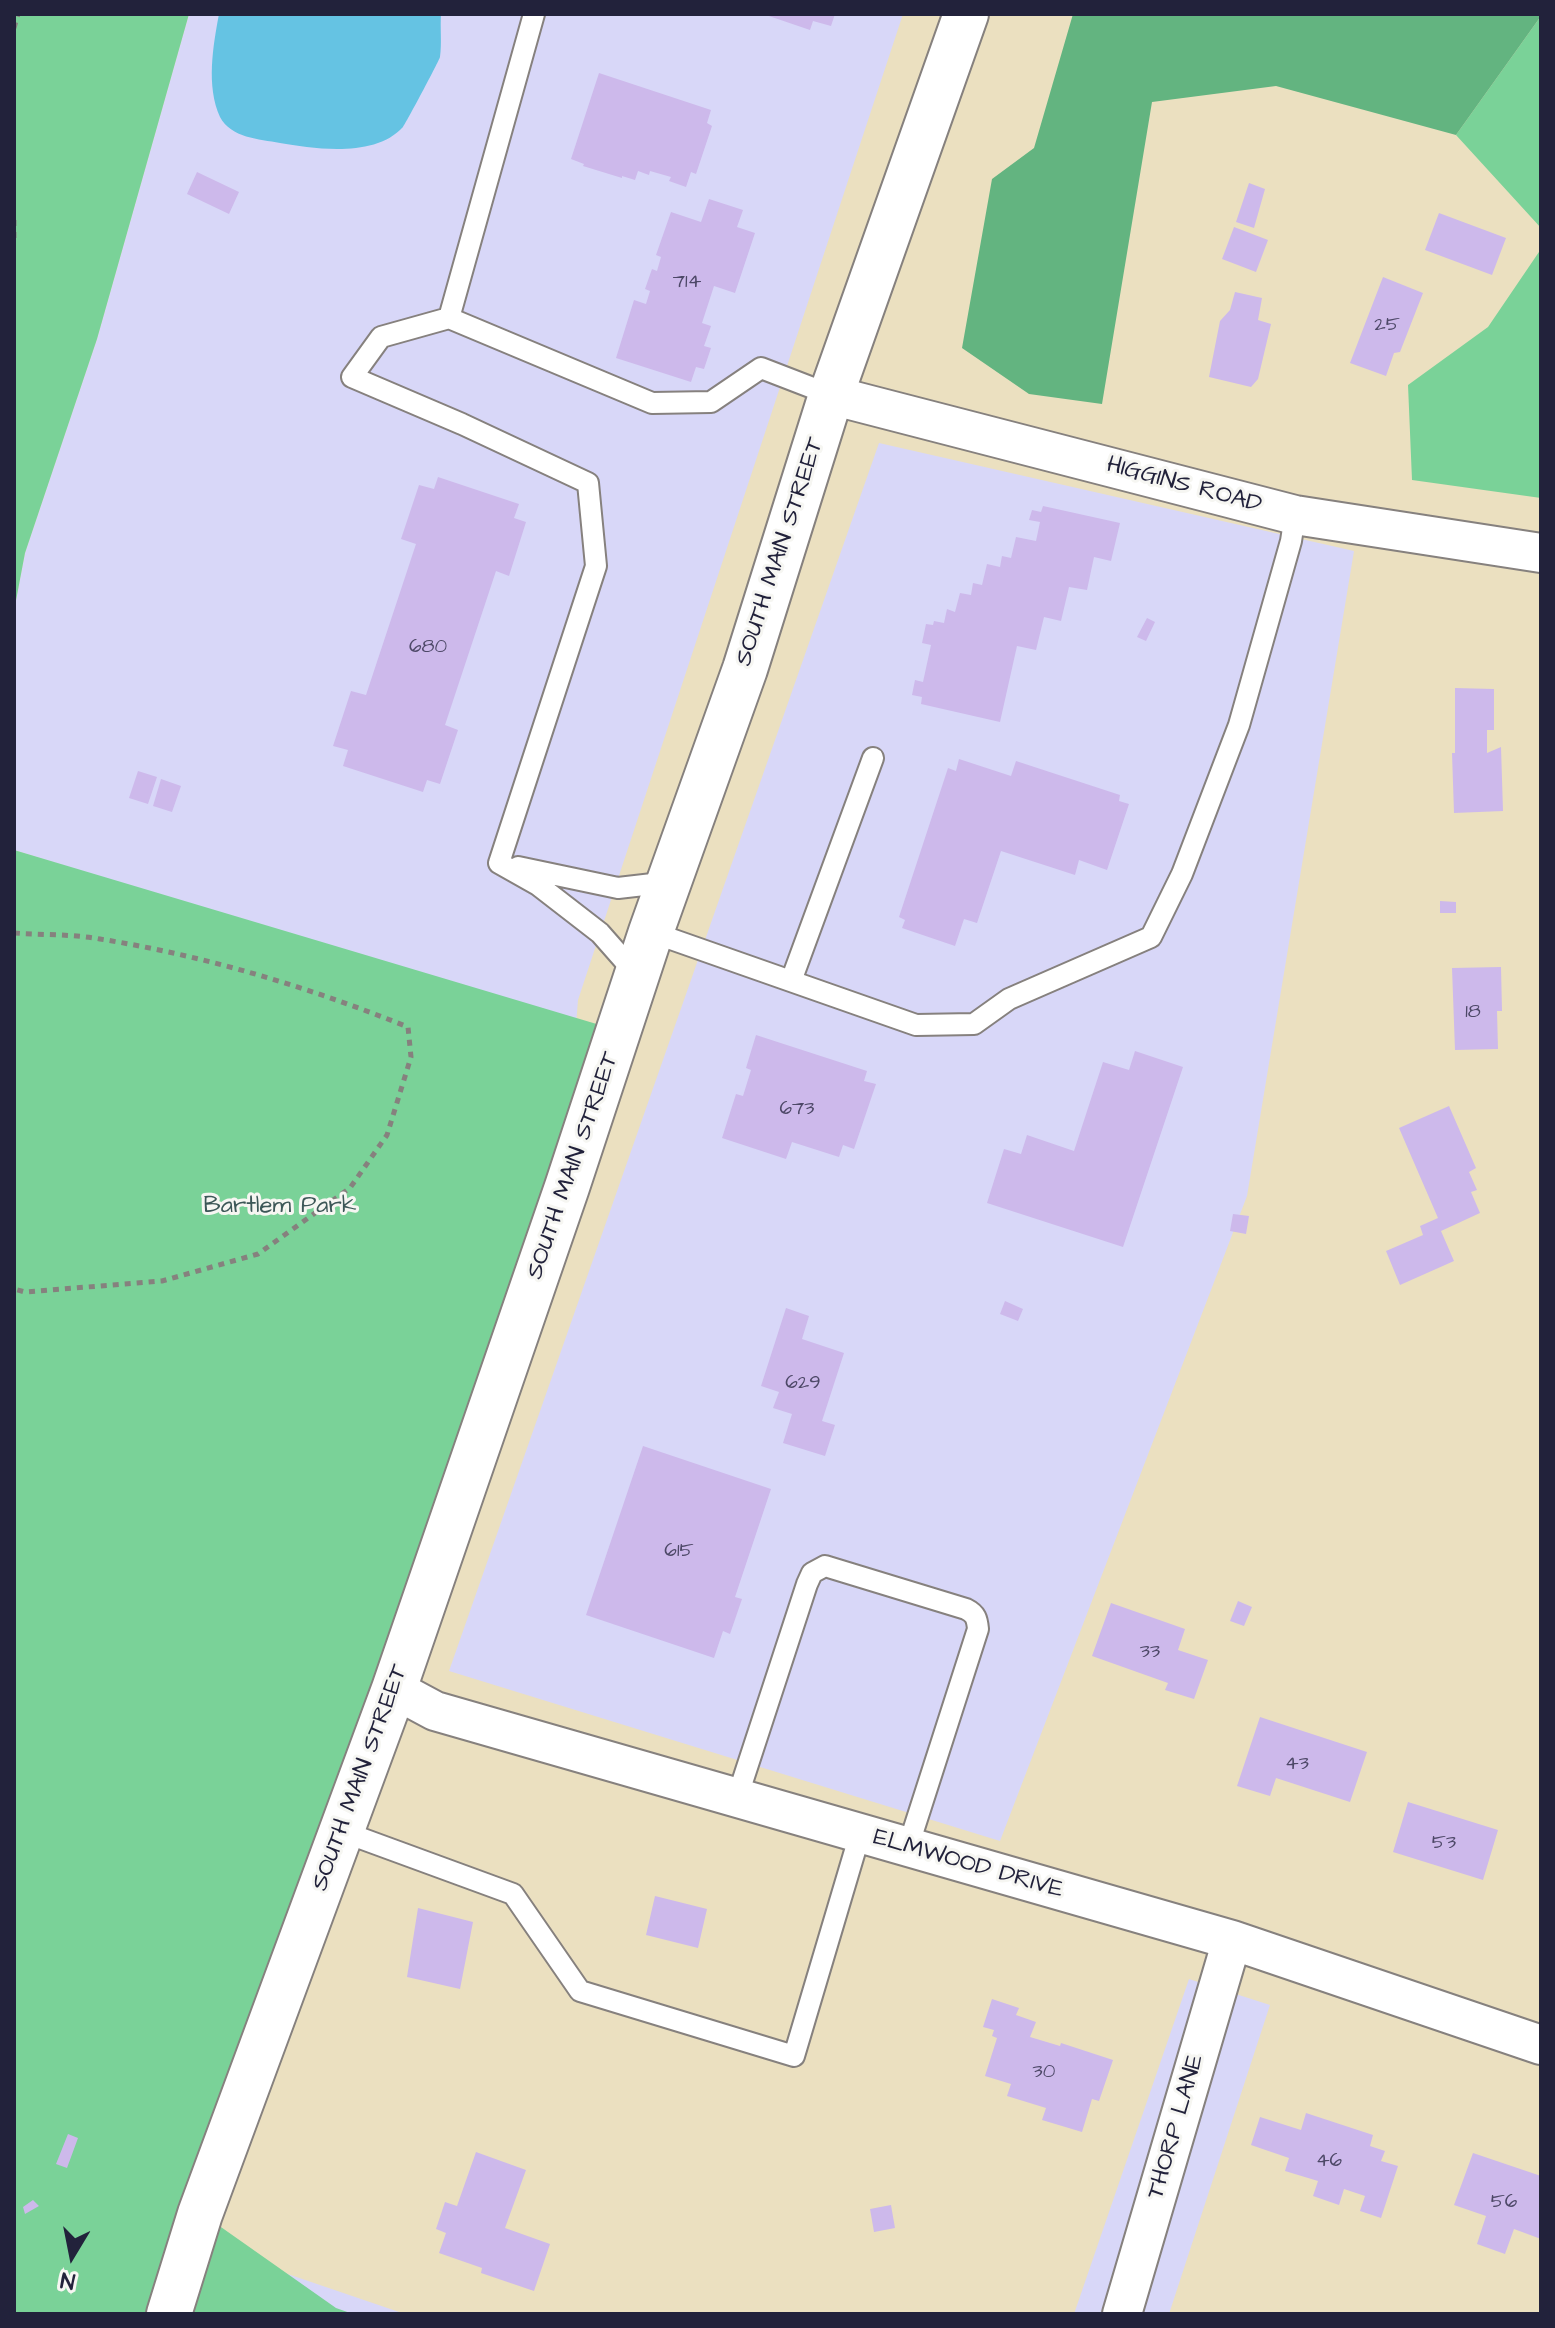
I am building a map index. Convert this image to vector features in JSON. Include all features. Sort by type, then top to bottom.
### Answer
[{"type":"highway","name":"SOUTH MAIN STREET","points":[[169,2314],[200,2214],[394,1689],[651,932],[745,669],[831,395],[966,14]]},
{"type":"street","name":"HIGGINS ROAD","points":[[831,395],[1295,515],[1541,553]]},
{"type":"street","name":"ELMWOOD DRIVE","points":[[394,1689],[435,1711],[1232,1940],[1541,2045]]},
{"type":"street","name":"THORP LANE","points":[[1122,2314],[1232,1940]]},
{"type":"lane","points":[[449,318],[536,15]]},
{"type":"lane","points":[[499,863],[596,566],[588,483],[352,377],[381,337],[449,318],[652,403],[711,402],[761,368],[831,395]]},
{"type":"lane","points":[[651,932],[916,1025],[974,1024],[1009,999],[1151,937],[1182,874],[1239,725],[1291,541],[1295,515]]},
{"type":"lane","points":[[791,981],[873,758]]},
{"type":"lane","points":[[499,863],[618,888],[670,882]]},
{"type":"lane","points":[[499,863],[538,885],[600,933],[638,976]]},
{"type":"lane","points":[[737,1798],[807,1584],[812,1573],[825,1566],[966,1609],[977,1618],[978,1629],[908,1847]]},
{"type":"lane","points":[[341,1831],[513,1894],[580,1991],[794,2056],[860,1834]]},
{"type":"path","points":[[14,28],[18,14]]},
{"type":"path","points":[[14,220],[14,241]]},
{"type":"path","points":[[14,933],[97,938],[217,961],[408,1027],[411,1057],[387,1135],[350,1188],[258,1254],[162,1281],[25,1292],[14,1289]]},
{"type":"shaded area","points":[[189,14],[903,14],[578,1000],[576,1025],[14,850],[14,611],[25,553],[97,339]]},
{"type":"shaded area","points":[[879,443],[1354,551],[1247,1196],[1000,1841],[449,1671]]},
{"type":"shaded area","points":[[1189,1979],[1270,2005],[1169,2314],[1074,2314]]},
{"type":"shaded area","points":[[270,2268],[405,2314],[254,2314]]},
{"type":"green space","points":[[14,14],[189,14],[97,339],[25,553],[14,611]]},
{"type":"green space","points":[[1073,14],[1541,16],[1456,135],[1276,86],[1152,102],[1102,404],[1029,394],[962,348],[992,179],[1034,148]]},
{"type":"green space","points":[[1541,16],[1541,228],[1456,135]]},
{"type":"green space","points":[[1541,249],[1541,498],[1412,480],[1408,385],[1488,327]]},
{"type":"green space","name":"Bartlem Park","points":[[14,850],[620,1031],[201,2213],[336,2308],[353,2314],[14,2314]]},
{"type":"water","points":[[219,14],[441,14],[440,57],[403,127],[391,137],[344,149],[255,139],[225,124],[216,105],[212,66]]},
{"type":"building","points":[[763,14],[835,14],[831,26],[813,21],[810,30]]},
{"type":"building","points":[[599,73],[711,110],[707,123],[712,126],[696,174],[691,172],[686,187],[669,181],[671,177],[650,171],[649,175],[638,171],[635,180],[583,166],[571,159]]},
{"type":"building","points":[[197,172],[239,192],[229,214],[187,194]]},
{"type":"building","points":[[1249,183],[1265,189],[1254,228],[1236,222]]},
{"type":"building","points":[[709,199],[743,210],[737,227],[755,233],[735,293],[714,286],[702,323],[711,326],[704,346],[711,348],[704,369],[696,367],[691,382],[616,358],[634,300],[646,304],[650,291],[645,289],[652,269],[657,271],[661,257],[656,255],[671,212],[701,222]]},
{"type":"building","points":[[1439,213],[1506,238],[1492,275],[1425,250]]},
{"type":"building","points":[[1234,227],[1268,240],[1256,272],[1222,259]]},
{"type":"building","points":[[1383,277],[1423,293],[1400,352],[1394,353],[1386,376],[1350,363]]},
{"type":"building","points":[[1235,292],[1262,298],[1258,320],[1271,324],[1258,379],[1251,387],[1209,377],[1220,321],[1230,310]]},
{"type":"building","points":[[438,477],[519,504],[514,518],[526,522],[509,576],[496,571],[445,725],[458,730],[440,784],[427,780],[423,792],[343,766],[348,750],[333,746],[351,691],[366,695],[416,544],[401,539],[419,485],[434,489]]},
{"type":"building","points":[[1043,506],[1120,523],[1111,561],[1094,557],[1087,590],[1069,587],[1061,621],[1044,617],[1036,650],[1017,646],[1000,722],[921,704],[922,697],[912,695],[915,680],[923,682],[931,645],[922,643],[926,624],[933,625],[934,621],[944,623],[947,609],[955,612],[960,593],[971,595],[973,583],[982,585],[987,564],[1000,567],[1002,556],[1011,558],[1016,537],[1036,541],[1040,522],[1029,520],[1032,510],[1041,512]]},
{"type":"building","points":[[1147,618],[1155,622],[1146,641],[1137,637]]},
{"type":"building","points":[[1455,688],[1494,689],[1494,730],[1487,730],[1487,753],[1501,747],[1503,811],[1454,813],[1452,753],[1455,753]]},
{"type":"building","points":[[959,759],[1011,776],[1016,761],[1120,795],[1119,801],[1129,804],[1107,870],[1079,860],[1075,875],[1001,851],[977,923],[964,919],[955,946],[902,928],[905,920],[899,917],[948,768],[956,771]]},
{"type":"building","points":[[138,771],[157,777],[148,804],[129,798]]},
{"type":"building","points":[[161,779],[181,786],[172,812],[153,806]]},
{"type":"building","points":[[1440,901],[1456,902],[1456,913],[1440,913]]},
{"type":"building","points":[[1501,967],[1502,1011],[1497,1011],[1498,1049],[1455,1050],[1452,968]]},
{"type":"building","points":[[756,1035],[867,1071],[864,1081],[876,1084],[854,1149],[843,1145],[839,1157],[792,1142],[786,1159],[722,1138],[736,1094],[743,1096],[751,1070],[746,1068]]},
{"type":"building","points":[[1135,1051],[1183,1067],[1123,1247],[987,1203],[1004,1149],[1021,1154],[1027,1135],[1074,1151],[1103,1062],[1129,1070]]},
{"type":"building","points":[[1449,1106],[1476,1168],[1469,1172],[1477,1190],[1471,1192],[1480,1213],[1441,1231],[1454,1261],[1400,1285],[1386,1251],[1423,1235],[1420,1226],[1438,1218],[1399,1128]]},
{"type":"building","points":[[1233,1214],[1249,1216],[1246,1234],[1230,1231]]},
{"type":"building","points":[[1005,1301],[1023,1309],[1018,1321],[1000,1314]]},
{"type":"building","points":[[786,1308],[809,1316],[802,1339],[844,1353],[822,1421],[835,1425],[825,1456],[783,1443],[792,1414],[773,1408],[779,1392],[761,1386]]},
{"type":"building","points":[[643,1446],[771,1489],[735,1597],[742,1599],[730,1634],[723,1631],[714,1658],[586,1615]]},
{"type":"building","points":[[1238,1601],[1252,1607],[1244,1626],[1230,1621]]},
{"type":"building","points":[[1111,1603],[1185,1629],[1178,1650],[1208,1660],[1194,1699],[1165,1690],[1168,1683],[1092,1656]]},
{"type":"building","points":[[1260,1717],[1367,1752],[1350,1802],[1276,1778],[1270,1796],[1237,1786]]},
{"type":"building","points":[[1408,1802],[1498,1830],[1483,1880],[1393,1852]]},
{"type":"building","points":[[655,1896],[707,1909],[698,1948],[646,1935]]},
{"type":"building","points":[[418,1908],[473,1922],[460,1989],[407,1977]]},
{"type":"building","points":[[992,1999],[1019,2008],[1016,2015],[1036,2022],[1030,2037],[1060,2046],[1061,2043],[1113,2060],[1099,2101],[1092,2099],[1082,2132],[1042,2120],[1046,2108],[1007,2096],[1011,2084],[985,2076],[997,2038],[992,2036],[994,2030],[983,2027]]},
{"type":"building","points":[[1306,2113],[1373,2135],[1370,2146],[1385,2151],[1381,2161],[1398,2166],[1381,2218],[1360,2211],[1365,2196],[1344,2189],[1339,2205],[1313,2196],[1318,2181],[1285,2171],[1289,2158],[1251,2145],[1260,2117],[1301,2130]]},
{"type":"building","points":[[68,2134],[78,2138],[67,2168],[56,2164]]},
{"type":"building","points":[[476,2152],[526,2170],[505,2228],[550,2244],[534,2291],[481,2273],[482,2268],[439,2253],[446,2233],[436,2229],[445,2202],[457,2206]]},
{"type":"building","points":[[1473,2153],[1541,2176],[1541,2239],[1514,2229],[1505,2254],[1477,2244],[1486,2216],[1454,2205]]},
{"type":"building","points":[[33,2200],[39,2206],[25,2214],[23,2207]]},
{"type":"building","points":[[891,2205],[895,2228],[874,2232],[870,2209]]}]
